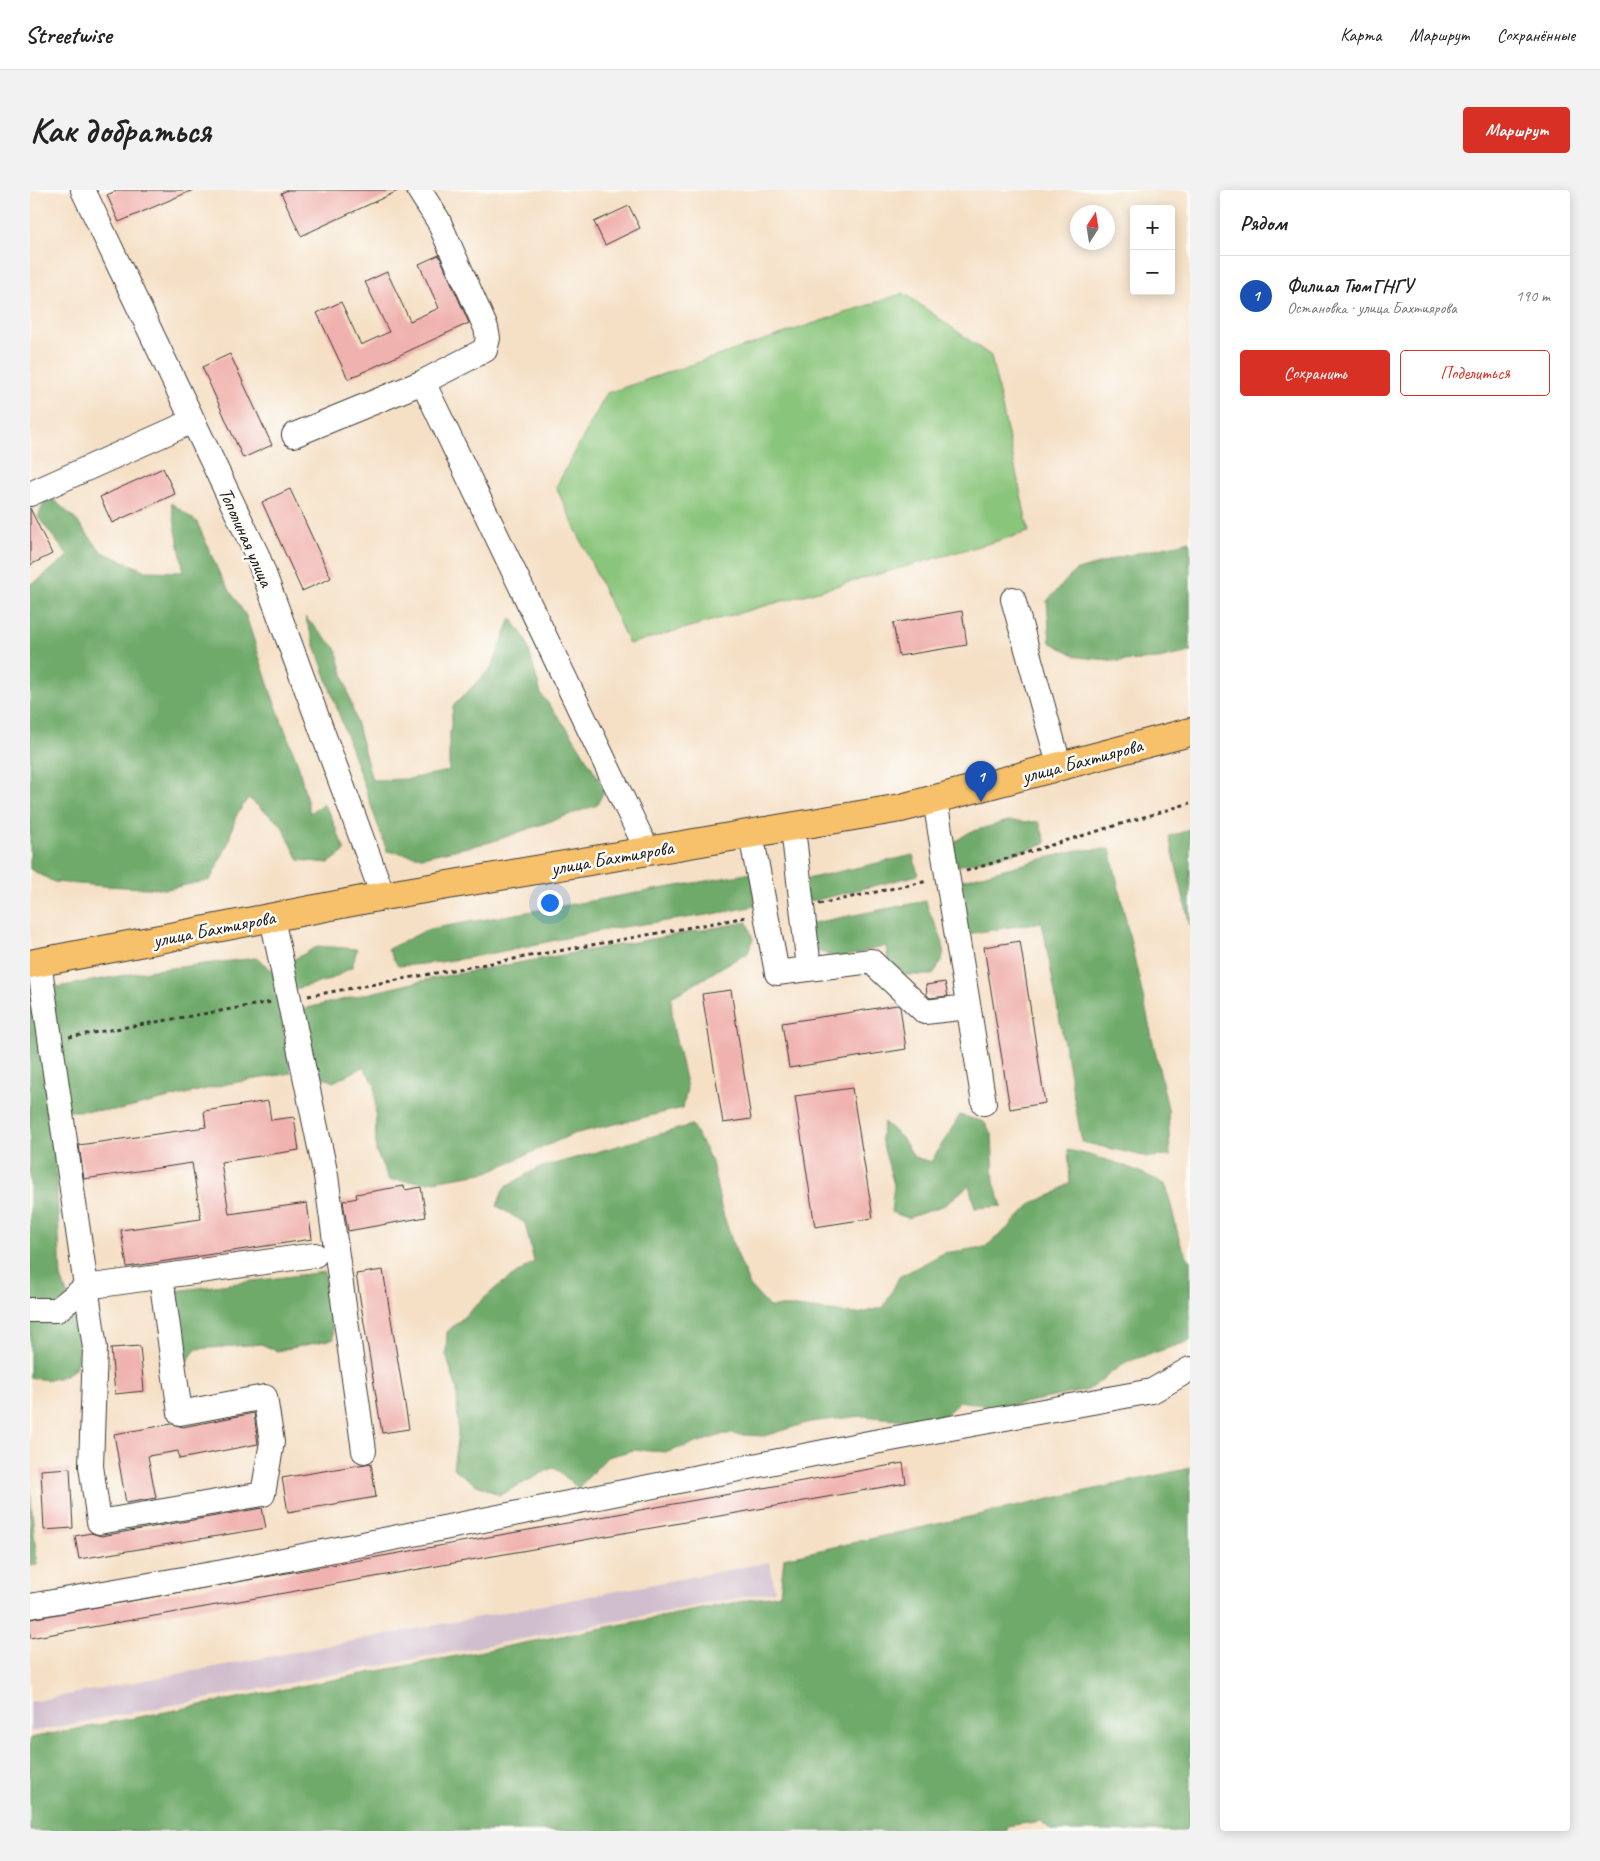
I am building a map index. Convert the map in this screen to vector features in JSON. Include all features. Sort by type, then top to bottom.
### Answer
[{"type":"main road","name":"улица Бахтиярова","points":[[34,963],[384,896],[793,828],[935,800],[1190,732]]},
{"type":"street","name":"Тополиная улица","points":[[82,190],[257,555],[384,896]]},
{"type":"street","points":[[294,435],[423,382],[485,350],[488,338],[486,328],[438,220],[419,190]]},
{"type":"street","points":[[423,382],[648,852]]},
{"type":"street","points":[[30,494],[193,421]]},
{"type":"street","points":[[1013,599],[1060,768]]},
{"type":"street","points":[[935,800],[984,1103]]},
{"type":"street","points":[[793,828],[810,968]]},
{"type":"street","points":[[751,834],[777,972],[871,961],[925,1012],[968,1007]]},
{"type":"street","points":[[272,918],[326,1176],[364,1451]]},
{"type":"street","points":[[34,963],[50,1040],[95,1348],[91,1466],[99,1522],[263,1494],[272,1442],[265,1397],[180,1413],[161,1276]]},
{"type":"street","points":[[30,1310],[57,1310],[86,1287],[315,1255]]},
{"type":"street","points":[[30,1606],[223,1572],[860,1445],[1152,1391],[1190,1369]]},
{"type":"path","points":[[802,907],[947,877],[1190,803]]},
{"type":"path","points":[[50,1040],[766,914]]},
{"type":"shaded area","points":[[770,1562],[775,1591],[30,1732],[30,1702]]},
{"type":"green space","points":[[904,293],[991,356],[1029,532],[629,644],[556,487],[607,393]]},
{"type":"green space","points":[[48,494],[76,520],[102,552],[146,571],[184,572],[171,503],[197,522],[220,575],[246,616],[271,693],[298,764],[310,813],[323,804],[330,814],[345,851],[329,863],[299,860],[281,824],[248,798],[236,816],[227,846],[210,880],[167,889],[104,886],[54,882],[30,869],[30,584],[37,581],[68,556],[38,517]]},
{"type":"green space","points":[[1190,541],[1190,652],[1159,659],[1119,661],[1078,657],[1050,642],[1047,601],[1075,571],[1124,556]]},
{"type":"green space","points":[[305,617],[336,648],[372,780],[408,779],[449,771],[449,743],[453,706],[492,667],[511,618],[526,640],[541,694],[572,735],[605,789],[597,805],[491,842],[422,857],[387,851]]},
{"type":"green space","points":[[1008,821],[1039,822],[1046,843],[1023,851],[948,868],[951,844],[970,832]]},
{"type":"green space","points":[[1190,830],[1190,925],[1169,836]]},
{"type":"green space","points":[[1110,849],[1168,1109],[1170,1156],[1148,1157],[1082,1142],[1042,922],[967,934],[955,882],[1077,850]]},
{"type":"green space","points":[[913,855],[918,875],[817,900],[804,900],[807,879]]},
{"type":"green space","points":[[752,873],[759,905],[740,909],[605,930],[450,961],[424,964],[398,966],[388,949],[429,929]]},
{"type":"green space","points":[[926,901],[943,946],[943,955],[932,975],[903,975],[889,968],[886,946],[836,959],[812,947],[808,924]]},
{"type":"green space","points":[[747,922],[753,939],[748,953],[671,997],[673,1027],[687,1088],[683,1108],[573,1134],[488,1172],[427,1182],[389,1180],[376,1151],[375,1084],[363,1067],[333,1082],[313,1071],[303,1009],[434,978]]},
{"type":"green space","points":[[319,946],[357,949],[352,967],[330,980],[290,990],[283,965]]},
{"type":"green space","points":[[256,958],[273,971],[291,1073],[227,1084],[120,1110],[67,1111],[51,988],[154,970]]},
{"type":"green space","points":[[30,998],[35,1004],[55,1149],[61,1278],[83,1335],[75,1369],[64,1376],[48,1380],[30,1377]]},
{"type":"green space","points":[[960,1115],[984,1122],[992,1134],[994,1182],[1002,1206],[975,1208],[969,1185],[945,1205],[908,1218],[891,1212],[894,1185],[881,1138],[884,1122],[903,1139],[914,1157],[931,1162]]},
{"type":"green space","points":[[692,1125],[712,1162],[721,1207],[750,1286],[769,1307],[795,1307],[858,1314],[884,1307],[899,1277],[944,1253],[985,1247],[1009,1227],[1032,1203],[1054,1194],[1070,1182],[1068,1150],[1118,1164],[1143,1173],[1166,1185],[1180,1243],[1190,1261],[1190,1341],[1126,1362],[1088,1390],[998,1408],[960,1401],[944,1416],[907,1420],[862,1416],[810,1422],[764,1436],[725,1434],[667,1452],[634,1450],[607,1457],[578,1488],[554,1467],[500,1495],[475,1484],[453,1468],[458,1434],[457,1389],[446,1355],[447,1332],[498,1286],[534,1262],[525,1223],[497,1206],[504,1188],[536,1169]]},
{"type":"green space","points":[[324,1272],[334,1339],[277,1351],[261,1344],[196,1349],[184,1366],[175,1291]]},
{"type":"green space","points":[[1190,1468],[1190,1831],[1052,1831],[1041,1821],[1007,1826],[1007,1831],[31,1831],[30,1828],[30,1738],[780,1594],[784,1558]]},
{"type":"green space","points":[[30,1488],[37,1565],[30,1566]]},
{"type":"building","points":[[118,190],[193,190],[119,222],[107,195]]},
{"type":"building","points":[[288,190],[400,190],[301,236],[281,193]]},
{"type":"building","points":[[629,206],[640,228],[605,245],[594,222]]},
{"type":"building","points":[[439,255],[469,323],[348,379],[317,313],[341,302],[361,345],[389,332],[365,282],[387,272],[410,321],[439,308],[419,264]]},
{"type":"building","points":[[230,354],[272,445],[243,458],[202,367]]},
{"type":"building","points":[[163,468],[175,494],[112,523],[100,497]]},
{"type":"building","points":[[290,489],[331,578],[302,591],[262,502]]},
{"type":"building","points":[[30,508],[52,554],[30,565]]},
{"type":"building","points":[[962,611],[967,645],[899,656],[893,623]]},
{"type":"building","points":[[1020,941],[1045,1103],[1010,1109],[984,947]]},
{"type":"building","points":[[945,982],[948,996],[930,998],[927,995],[926,985]]},
{"type":"building","points":[[731,990],[751,1119],[723,1123],[702,994]]},
{"type":"building","points":[[897,1005],[900,1007],[906,1049],[789,1068],[782,1023]]},
{"type":"building","points":[[852,1088],[873,1218],[815,1227],[795,1096]]},
{"type":"building","points":[[268,1101],[271,1120],[294,1117],[299,1150],[221,1162],[229,1214],[307,1203],[312,1239],[127,1267],[121,1230],[201,1219],[192,1163],[84,1179],[79,1145],[206,1127],[204,1111]]},
{"type":"building","points":[[404,1186],[405,1190],[421,1187],[426,1217],[348,1231],[343,1201],[357,1198],[356,1194]]},
{"type":"building","points":[[383,1270],[409,1429],[382,1433],[356,1274]]},
{"type":"building","points":[[140,1346],[144,1391],[115,1394],[111,1348]]},
{"type":"building","points":[[254,1413],[258,1444],[179,1459],[178,1451],[148,1456],[156,1498],[126,1503],[114,1434],[172,1424],[183,1427]]},
{"type":"building","points":[[371,1463],[376,1497],[288,1512],[282,1478]]},
{"type":"building","points":[[903,1463],[906,1483],[30,1638],[30,1619]]},
{"type":"building","points":[[70,1468],[73,1528],[44,1530],[41,1470]]},
{"type":"building","points":[[262,1508],[266,1528],[79,1559],[75,1536],[91,1533],[101,1536]]},
{"type":"place","name":"Филиал ТюмГНГУ","points":[[981,802]]}]
